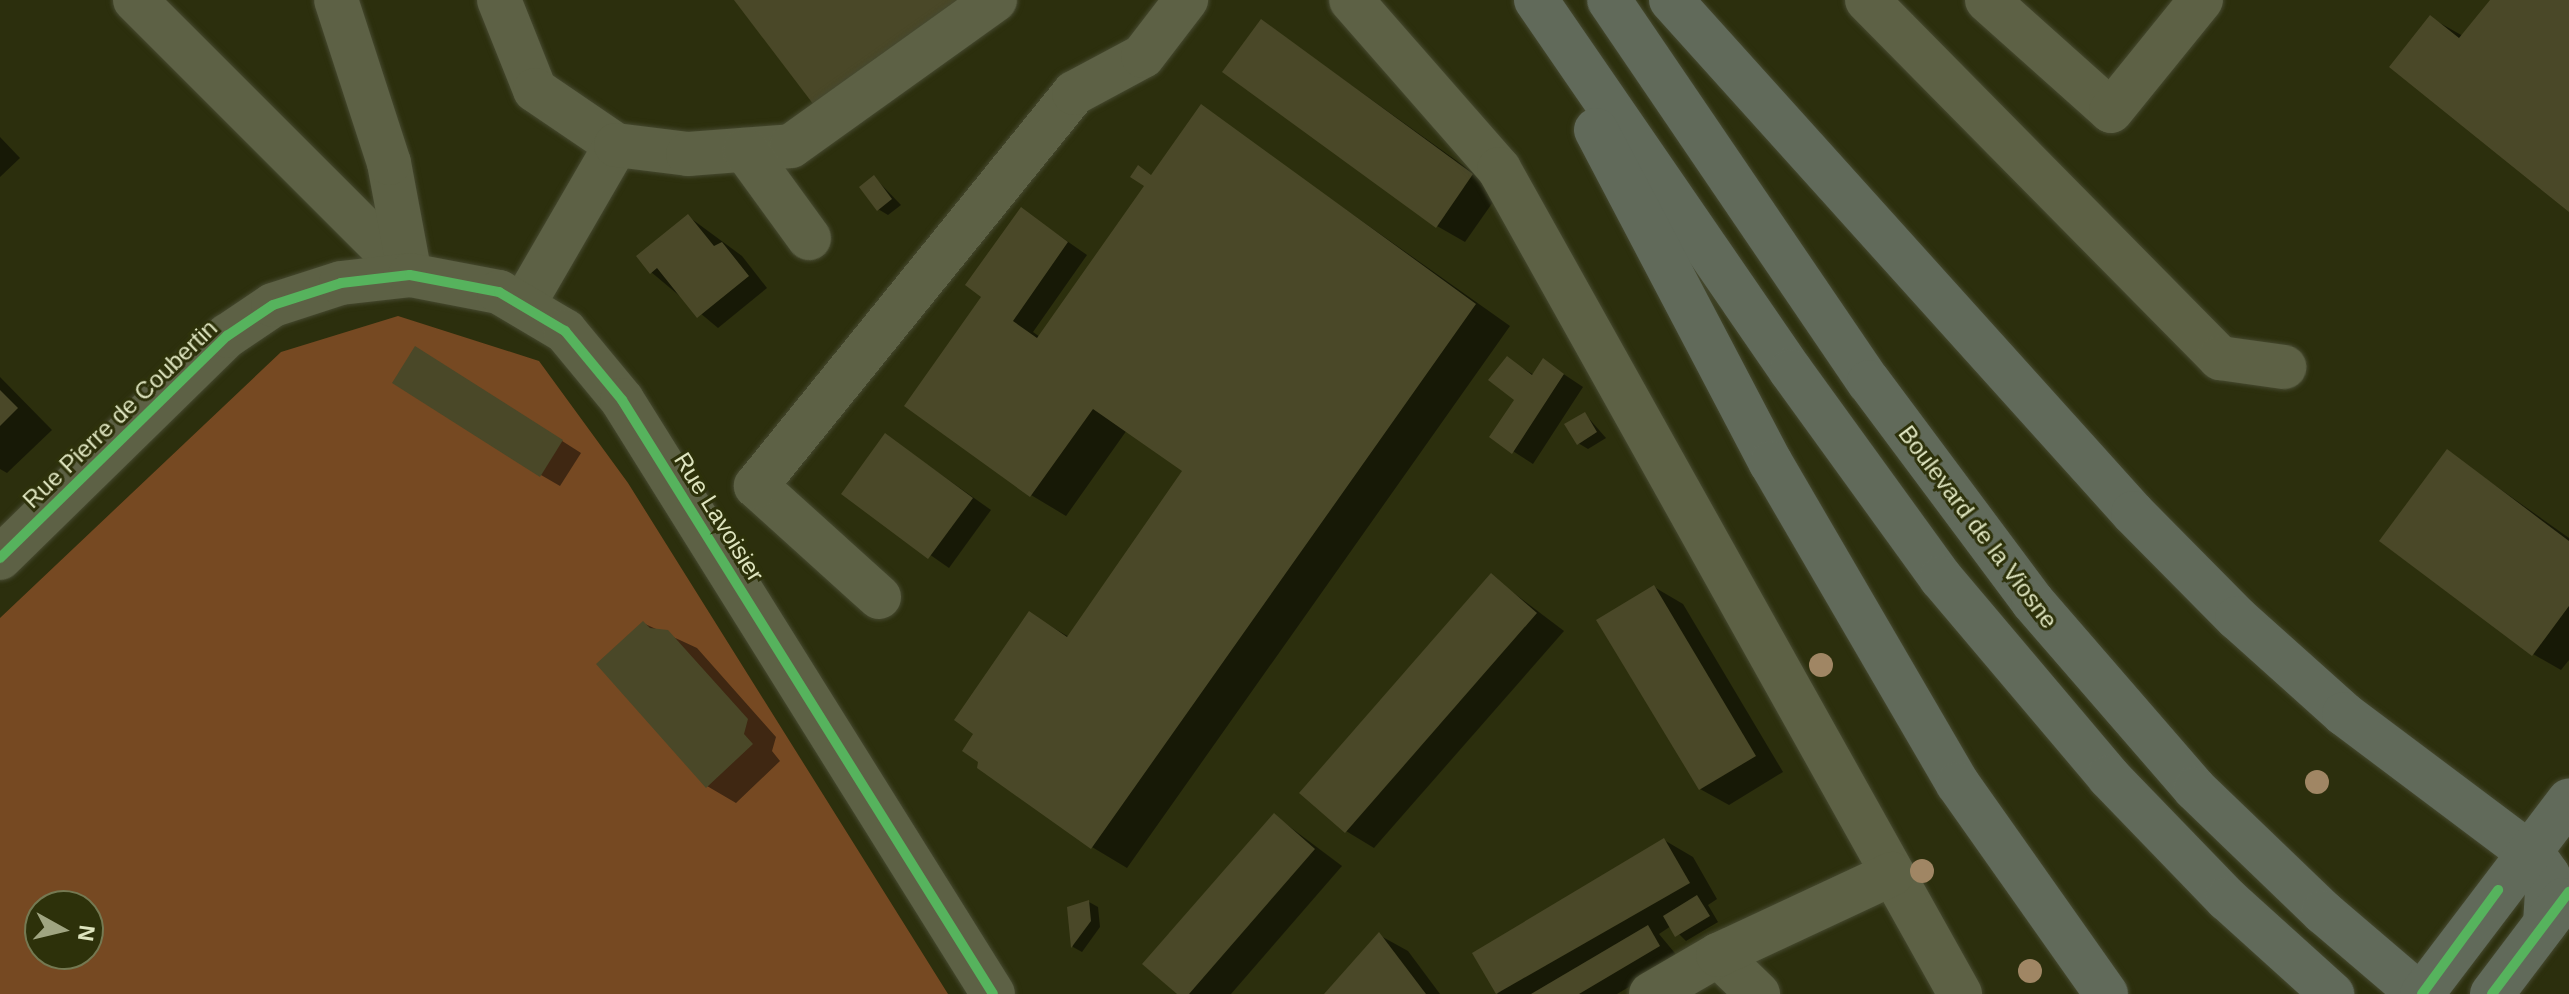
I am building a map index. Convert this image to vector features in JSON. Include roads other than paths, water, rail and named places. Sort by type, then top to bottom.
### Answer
[{"type":"main road","points":[[1528,0],[1771,463],[1958,784],[2106,994]]},
{"type":"main road","points":[[1536,0],[1791,371],[1941,578],[2119,788],[2227,899],[2332,994]]},
{"type":"main road","name":"Boulevard de la Viosne","points":[[1609,0],[1869,382],[2033,602],[2195,789],[2323,912],[2420,994]]},
{"type":"main road","points":[[1671,0],[2133,513],[2237,618],[2344,714],[2528,852],[2548,875],[2557,908],[2492,994]]},
{"type":"main road","points":[[2420,994],[2569,800]]},
{"type":"street","points":[[135,0],[410,275]]},
{"type":"street","points":[[336,0],[389,163],[410,275]]},
{"type":"street","points":[[499,0],[535,90],[616,145],[688,154],[791,146],[995,0]]},
{"type":"street","points":[[879,597],[756,486],[1074,93],[1143,56],[1186,0]]},
{"type":"street","points":[[1351,0],[1499,169],[1960,994]]},
{"type":"street","points":[[1867,0],[2220,358],[2284,367]]},
{"type":"street","points":[[1987,0],[2111,111],[2201,0]]},
{"type":"street","points":[[524,304],[616,145]]},
{"type":"street","points":[[745,150],[809,238]]},
{"type":"street","name":"Rue Lavoisier","points":[[273,305],[341,283],[410,275],[461,281],[524,304],[565,331],[622,400],[993,994]]},
{"type":"street","name":"Rue Pierre de Coubertin","points":[[0,558],[227,336],[273,305]]},
{"type":"street","points":[[1651,994],[1718,955],[1892,874]]},
{"type":"street","points":[[1718,955],[1758,994]]}]
